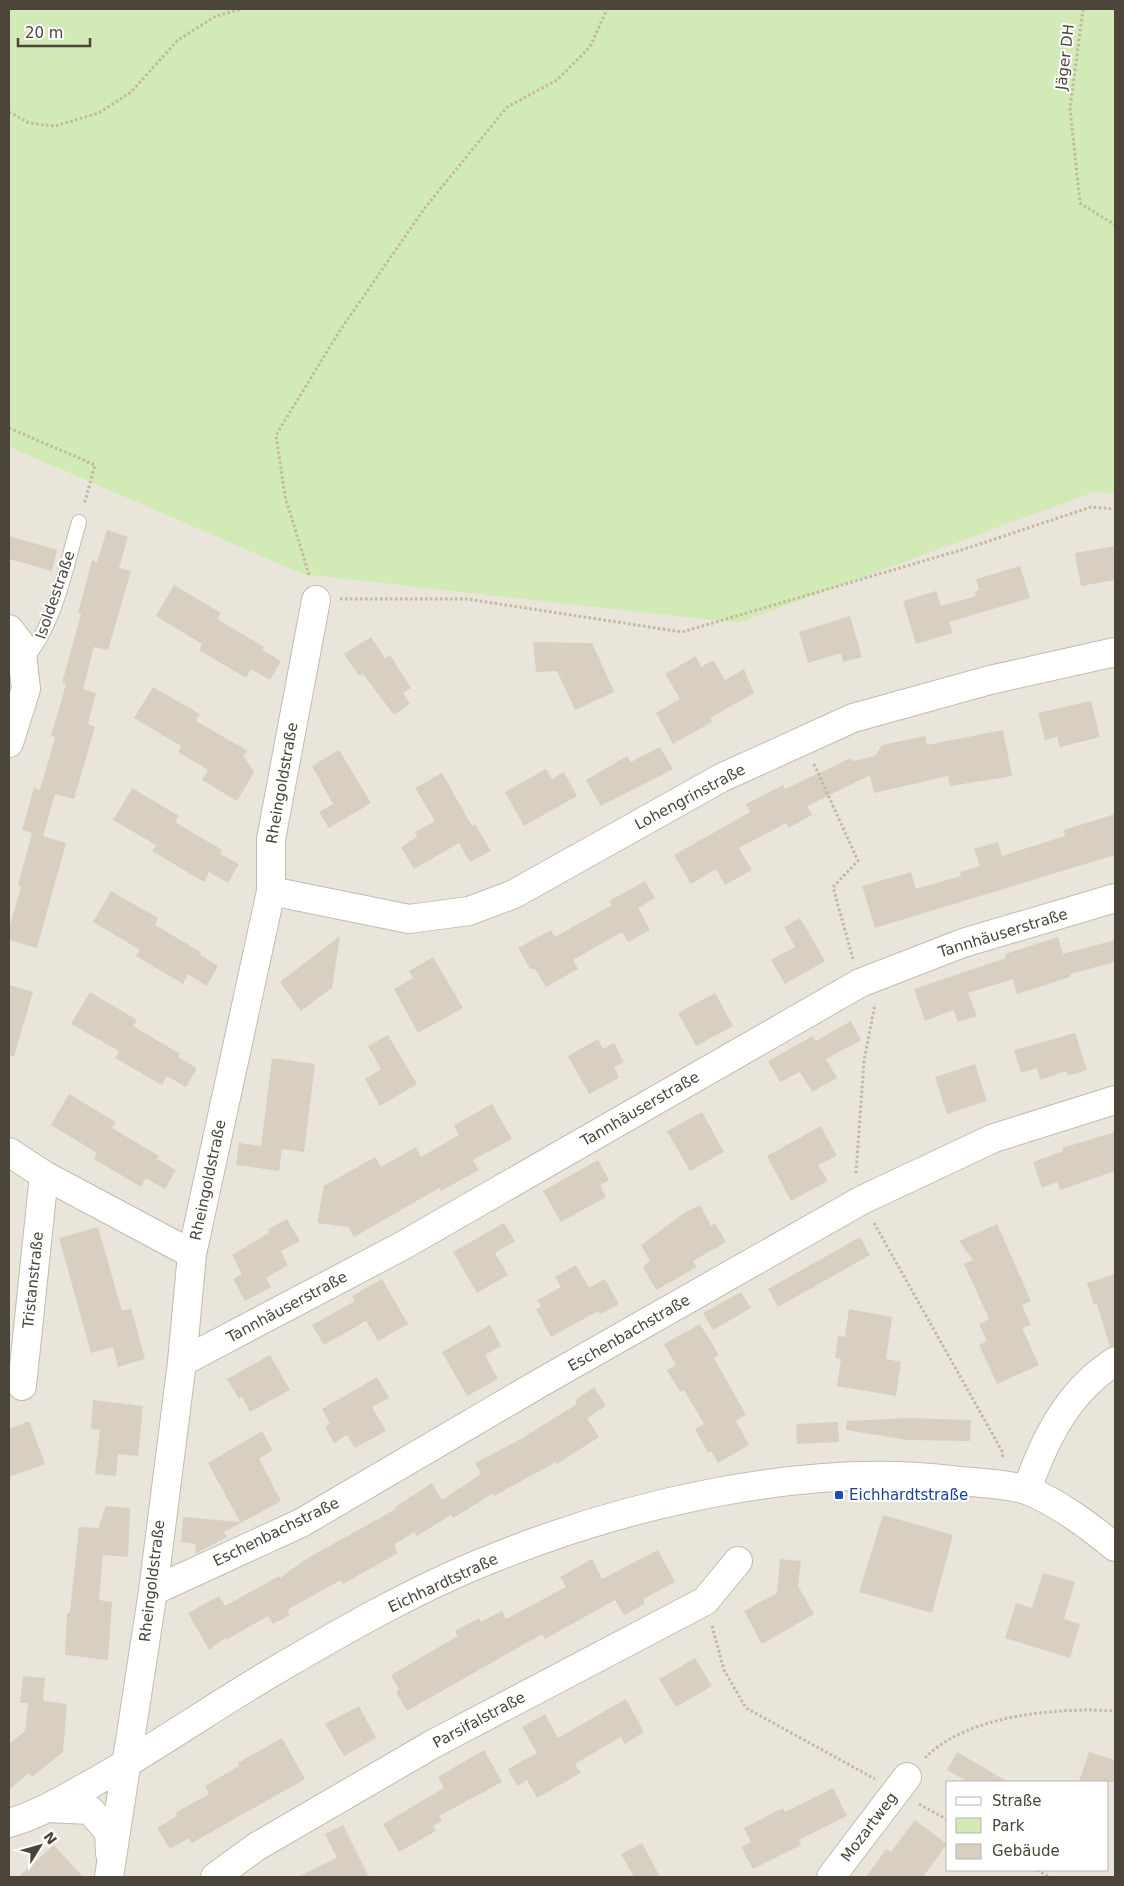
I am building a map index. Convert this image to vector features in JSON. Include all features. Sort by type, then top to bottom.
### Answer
[{"type":"street","name":"Rheingoldstraße","points":[[110,1875],[125,1765],[153,1591],[182,1362],[192,1254],[271,891],[271,839],[316,600]]},
{"type":"street","name":"Isoldestraße","points":[[9,629],[21,645],[26,689],[9,743]]},
{"type":"street","name":"Lohengrinstraße","points":[[271,891],[409,920],[469,911],[514,894],[721,778],[862,715],[990,680],[1115,652]]},
{"type":"street","name":"Tannhäuserstraße","points":[[182,1362],[402,1246],[870,978],[963,943],[1115,898]]},
{"type":"street","name":"Eschenbachstraße","points":[[153,1591],[301,1523],[540,1383],[862,1200],[994,1138],[1115,1100]]},
{"type":"street","points":[[9,1152],[44,1175],[192,1254]]},
{"type":"street","name":"Tristanstraße","points":[[22,1386],[44,1175]]},
{"type":"street","points":[[1016,1488],[1069,1406],[1090,1380],[1115,1361]]},
{"type":"street","name":"Eichhardtstraße","points":[[9,1823],[47,1808],[125,1765],[271,1673],[417,1592],[490,1559],[572,1529],[716,1492],[799,1480],[869,1475],[930,1478],[1016,1488],[1085,1523],[1115,1547]]},
{"type":"street","name":"Parsifalstraße","points":[[215,1877],[256,1847],[433,1744],[705,1601],[738,1561]]},
{"type":"street","name":"Mozartweg","points":[[831,1877],[902,1784]]},
{"type":"street","points":[[47,1808],[90,1810],[109,1832],[110,1875]]},
{"type":"lane","name":"Isoldestraße","points":[[23,662],[37,647],[50,617],[79,522]]},
{"type":"path","points":[[9,112],[29,123],[55,126],[99,113],[131,92],[178,40],[216,16],[242,9]]},
{"type":"path","points":[[607,9],[590,47],[558,80],[508,107],[424,209],[339,332],[276,435],[285,496],[316,600],[467,599],[682,632],[971,547],[1091,507],[1115,509]]},
{"type":"path","name":"Jäger DH","points":[[1083,9],[1070,108],[1080,203],[1115,225]]},
{"type":"path","points":[[9,428],[94,465],[79,522]]},
{"type":"path","points":[[804,740],[858,860],[833,887],[870,978],[856,1177],[862,1200],[1002,1451],[1016,1488]]},
{"type":"path","points":[[705,1601],[724,1670],[746,1708],[902,1784],[946,1818]]},
{"type":"path","points":[[902,1784],[933,1750],[971,1728],[1042,1712],[1115,1711]]},
{"type":"shaded area","points":[[9,447],[302,574],[1095,492],[1115,494],[1115,1877],[9,1877]]},
{"type":"green space","points":[[9,9],[1115,9],[1115,494],[1094,492],[738,623],[302,574],[9,447]]},
{"type":"building","points":[[107,530],[128,537],[119,568],[131,571],[108,650],[94,647],[83,689],[96,693],[88,724],[95,727],[74,799],[55,794],[43,836],[66,843],[37,948],[9,940],[9,928],[21,887],[18,885],[32,833],[22,830],[34,788],[40,790],[55,737],[51,736],[66,684],[62,683],[81,614],[78,613],[92,560],[97,562]]},
{"type":"building","points":[[9,536],[57,550],[52,571],[9,559]]},
{"type":"building","points":[[1115,546],[1115,580],[1081,586],[1075,553]]},
{"type":"building","points":[[1020,566],[1030,598],[949,622],[953,633],[916,644],[903,601],[936,591],[941,606],[976,596],[975,591],[979,590],[976,579]]},
{"type":"building","points":[[174,585],[221,613],[217,619],[264,647],[262,650],[281,661],[270,680],[251,669],[246,678],[199,650],[202,644],[156,616]]},
{"type":"building","points":[[850,616],[862,657],[843,662],[841,653],[808,663],[799,632]]},
{"type":"building","points":[[371,637],[385,658],[390,655],[411,688],[403,693],[410,704],[394,715],[363,674],[359,676],[344,654]]},
{"type":"building","points":[[533,642],[592,643],[614,692],[575,710],[557,671],[536,672]]},
{"type":"building","points":[[696,656],[701,667],[713,660],[725,680],[744,669],[754,693],[710,718],[712,722],[673,744],[656,713],[680,699],[665,674]]},
{"type":"building","points":[[153,687],[200,714],[196,721],[248,751],[243,755],[254,772],[237,801],[202,780],[208,770],[178,752],[181,746],[134,718]]},
{"type":"building","points":[[1091,701],[1100,737],[1060,747],[1057,737],[1045,740],[1038,713]]},
{"type":"building","points":[[1003,730],[1012,776],[950,786],[948,776],[874,793],[870,775],[807,806],[812,815],[788,828],[786,823],[739,848],[752,870],[725,885],[716,869],[691,884],[674,855],[750,812],[746,804],[783,785],[785,789],[851,758],[853,761],[875,756],[882,745],[925,736],[927,745]]},
{"type":"building","points":[[660,747],[673,769],[601,806],[586,780],[627,756],[631,762]]},
{"type":"building","points":[[339,750],[371,803],[329,828],[319,812],[333,804],[312,766]]},
{"type":"building","points":[[546,769],[552,779],[564,772],[577,796],[524,826],[505,792]]},
{"type":"building","points":[[442,773],[472,826],[475,824],[491,851],[470,862],[459,843],[414,869],[401,847],[417,837],[415,832],[435,821],[415,788]]},
{"type":"building","points":[[132,788],[179,816],[175,822],[222,850],[220,854],[239,864],[228,883],[209,872],[204,882],[152,851],[156,845],[113,820]]},
{"type":"building","points":[[1115,814],[1115,855],[875,928],[862,886],[911,872],[916,889],[961,876],[960,872],[980,866],[974,849],[998,842],[1002,856],[1065,836],[1064,830]]},
{"type":"building","points":[[645,881],[655,898],[638,908],[650,930],[628,942],[622,932],[573,960],[578,969],[546,987],[535,969],[530,969],[518,948],[551,930],[555,937],[612,905],[609,901]]},
{"type":"building","points":[[111,891],[158,918],[155,925],[201,952],[200,955],[218,966],[207,986],[188,974],[183,984],[136,956],[140,950],[93,922]]},
{"type":"building","points":[[800,918],[825,961],[785,984],[771,960],[795,947],[784,927]]},
{"type":"building","points":[[340,936],[332,988],[301,1011],[280,982]]},
{"type":"building","points":[[1058,937],[1063,954],[1115,940],[1115,962],[1070,974],[1070,977],[1017,994],[1013,979],[968,993],[977,1016],[958,1022],[953,1010],[925,1021],[914,989],[1006,958],[1005,954]]},
{"type":"building","points":[[433,957],[463,1008],[418,1033],[394,989],[413,978],[409,971]]},
{"type":"building","points":[[9,985],[33,992],[14,1056],[9,1055]]},
{"type":"building","points":[[90,992],[137,1020],[133,1026],[180,1054],[178,1057],[197,1068],[186,1087],[167,1076],[162,1085],[115,1058],[119,1051],[71,1024]]},
{"type":"building","points":[[715,993],[733,1026],[696,1046],[678,1013]]},
{"type":"building","points":[[851,1021],[861,1040],[826,1059],[837,1078],[812,1092],[800,1072],[780,1082],[768,1061],[813,1036],[816,1041]]},
{"type":"building","points":[[1075,1033],[1087,1070],[1068,1076],[1066,1071],[1040,1080],[1037,1068],[1021,1073],[1014,1050]]},
{"type":"building","points":[[388,1035],[417,1084],[380,1106],[365,1079],[381,1069],[368,1046]]},
{"type":"building","points":[[598,1039],[603,1049],[614,1043],[624,1062],[614,1067],[619,1078],[589,1094],[568,1056]]},
{"type":"building","points":[[272,1058],[315,1064],[304,1152],[282,1149],[279,1171],[236,1165],[239,1143],[261,1146]]},
{"type":"building","points":[[975,1064],[987,1101],[947,1114],[935,1077]]},
{"type":"building","points":[[69,1094],[116,1122],[112,1128],[159,1156],[157,1159],[176,1170],[165,1189],[146,1178],[141,1187],[94,1159],[97,1153],[51,1125]]},
{"type":"building","points":[[492,1104],[512,1139],[473,1160],[479,1170],[441,1191],[439,1188],[354,1237],[349,1227],[317,1223],[324,1186],[375,1157],[381,1167],[416,1147],[421,1157],[459,1135],[454,1125]]},
{"type":"building","points":[[702,1112],[724,1152],[690,1171],[667,1131]]},
{"type":"building","points":[[821,1126],[837,1156],[818,1165],[828,1181],[791,1201],[767,1156]]},
{"type":"building","points":[[1115,1132],[1115,1171],[1060,1190],[1057,1182],[1042,1188],[1033,1162],[1063,1151],[1062,1148]]},
{"type":"building","points":[[598,1160],[609,1180],[600,1185],[606,1197],[561,1222],[543,1191]]},
{"type":"building","points":[[700,1205],[711,1226],[715,1223],[726,1242],[693,1261],[697,1267],[656,1290],[643,1267],[650,1261],[641,1245],[684,1213]]},
{"type":"building","points":[[287,1219],[300,1241],[281,1251],[288,1265],[266,1278],[271,1287],[245,1301],[233,1279],[242,1274],[232,1255],[269,1233],[268,1229]]},
{"type":"building","points":[[504,1223],[515,1241],[495,1253],[508,1275],[477,1293],[453,1252]]},
{"type":"building","points":[[997,1224],[1031,1301],[1022,1305],[1031,1325],[1022,1328],[1039,1365],[997,1384],[979,1345],[987,1341],[979,1324],[989,1319],[964,1264],[973,1260],[959,1241]]},
{"type":"building","points":[[98,1227],[122,1311],[131,1308],[145,1359],[118,1367],[113,1347],[91,1353],[59,1238]]},
{"type":"building","points":[[860,1237],[870,1255],[778,1307],[768,1289]]},
{"type":"building","points":[[576,1265],[589,1288],[605,1279],[619,1304],[600,1314],[598,1311],[551,1337],[536,1309],[541,1307],[537,1300],[561,1287],[555,1277]]},
{"type":"building","points":[[1115,1274],[1115,1346],[1110,1347],[1097,1304],[1094,1305],[1087,1283]]},
{"type":"building","points":[[382,1279],[408,1324],[378,1341],[366,1321],[324,1345],[312,1325],[355,1301],[352,1296]]},
{"type":"building","points":[[741,1292],[751,1308],[713,1330],[703,1313]]},
{"type":"building","points":[[849,1309],[892,1317],[886,1359],[901,1362],[896,1396],[837,1386],[841,1359],[835,1358],[838,1336],[845,1337]]},
{"type":"building","points":[[700,1324],[719,1355],[714,1358],[746,1415],[736,1421],[749,1445],[718,1463],[711,1451],[708,1453],[695,1429],[704,1424],[684,1390],[680,1392],[667,1370],[676,1365],[664,1344]]},
{"type":"building","points":[[490,1325],[501,1346],[485,1355],[498,1379],[467,1396],[442,1352]]},
{"type":"building","points":[[270,1355],[290,1390],[250,1412],[242,1397],[239,1399],[227,1379]]},
{"type":"building","points":[[377,1377],[389,1398],[372,1407],[386,1431],[355,1448],[347,1435],[334,1443],[325,1427],[330,1424],[322,1409]]},
{"type":"building","points":[[594,1387],[606,1406],[587,1418],[599,1437],[557,1464],[556,1462],[494,1496],[492,1494],[453,1518],[451,1515],[417,1536],[414,1532],[394,1545],[398,1553],[343,1584],[341,1580],[287,1610],[290,1615],[273,1624],[268,1616],[226,1640],[225,1638],[209,1650],[188,1613],[219,1596],[225,1606],[279,1576],[280,1578],[306,1559],[396,1509],[395,1507],[432,1483],[442,1500],[481,1474],[475,1463],[521,1439],[577,1404],[575,1400]]},
{"type":"building","points":[[93,1400],[143,1406],[138,1456],[118,1454],[116,1476],[95,1474],[100,1430],[91,1429]]},
{"type":"building","points":[[909,1418],[971,1420],[970,1441],[907,1440],[846,1430],[847,1421]]},
{"type":"building","points":[[29,1421],[45,1464],[9,1477],[9,1429]]},
{"type":"building","points":[[838,1422],[839,1442],[797,1444],[796,1424]]},
{"type":"building","points":[[262,1431],[273,1450],[259,1459],[281,1501],[224,1532],[227,1537],[195,1554],[196,1544],[181,1542],[183,1517],[240,1522],[208,1463]]},
{"type":"building","points":[[106,1506],[130,1508],[128,1557],[103,1555],[99,1600],[112,1602],[108,1660],[65,1655],[67,1614],[70,1612],[79,1527],[98,1528]]},
{"type":"building","points":[[883,1515],[953,1535],[932,1613],[859,1592]]},
{"type":"building","points":[[658,1550],[675,1582],[643,1599],[645,1604],[624,1615],[615,1600],[545,1639],[542,1634],[407,1711],[396,1692],[399,1690],[391,1675],[458,1636],[455,1631],[479,1618],[481,1622],[502,1611],[506,1619],[566,1587],[560,1577],[592,1559],[602,1579]]},
{"type":"building","points":[[780,1559],[801,1561],[798,1586],[814,1614],[762,1644],[744,1611],[777,1593]]},
{"type":"building","points":[[1043,1573],[1075,1582],[1064,1619],[1080,1624],[1070,1658],[1005,1638],[1016,1603],[1032,1608]]},
{"type":"building","points":[[695,1658],[712,1686],[676,1707],[659,1679]]},
{"type":"building","points":[[23,1676],[45,1678],[43,1701],[67,1704],[63,1752],[32,1777],[29,1773],[9,1790],[9,1744],[25,1731],[28,1703],[20,1703]]},
{"type":"building","points":[[626,1699],[644,1732],[625,1744],[621,1737],[575,1764],[581,1773],[537,1798],[527,1780],[517,1786],[508,1769],[537,1753],[522,1727],[545,1714],[558,1738]]},
{"type":"building","points":[[359,1706],[376,1738],[344,1756],[325,1724]]},
{"type":"building","points":[[282,1738],[305,1779],[192,1843],[189,1838],[170,1849],[157,1828],[177,1816],[175,1813],[209,1794],[205,1786],[239,1766],[238,1763]]},
{"type":"building","points":[[484,1750],[502,1782],[439,1816],[442,1821],[433,1826],[436,1831],[399,1852],[383,1824],[444,1788],[438,1777]]},
{"type":"building","points":[[957,1752],[1006,1781],[966,1781],[947,1770]]},
{"type":"building","points":[[1089,1752],[1115,1760],[1115,1782],[1079,1781]]},
{"type":"building","points":[[833,1788],[847,1816],[799,1840],[801,1845],[753,1869],[741,1847],[751,1842],[744,1828],[783,1808],[785,1812]]},
{"type":"building","points":[[915,1820],[946,1843],[923,1877],[866,1877],[886,1849],[891,1852]]},
{"type":"building","points":[[343,1825],[369,1877],[297,1877],[337,1858],[325,1834]]},
{"type":"building","points":[[642,1843],[660,1877],[634,1877],[621,1854]]},
{"type":"building","points":[[54,1845],[83,1877],[18,1877]]},
{"type":"place","name":"Eichhardtstraße","points":[[839,1495]]}]
